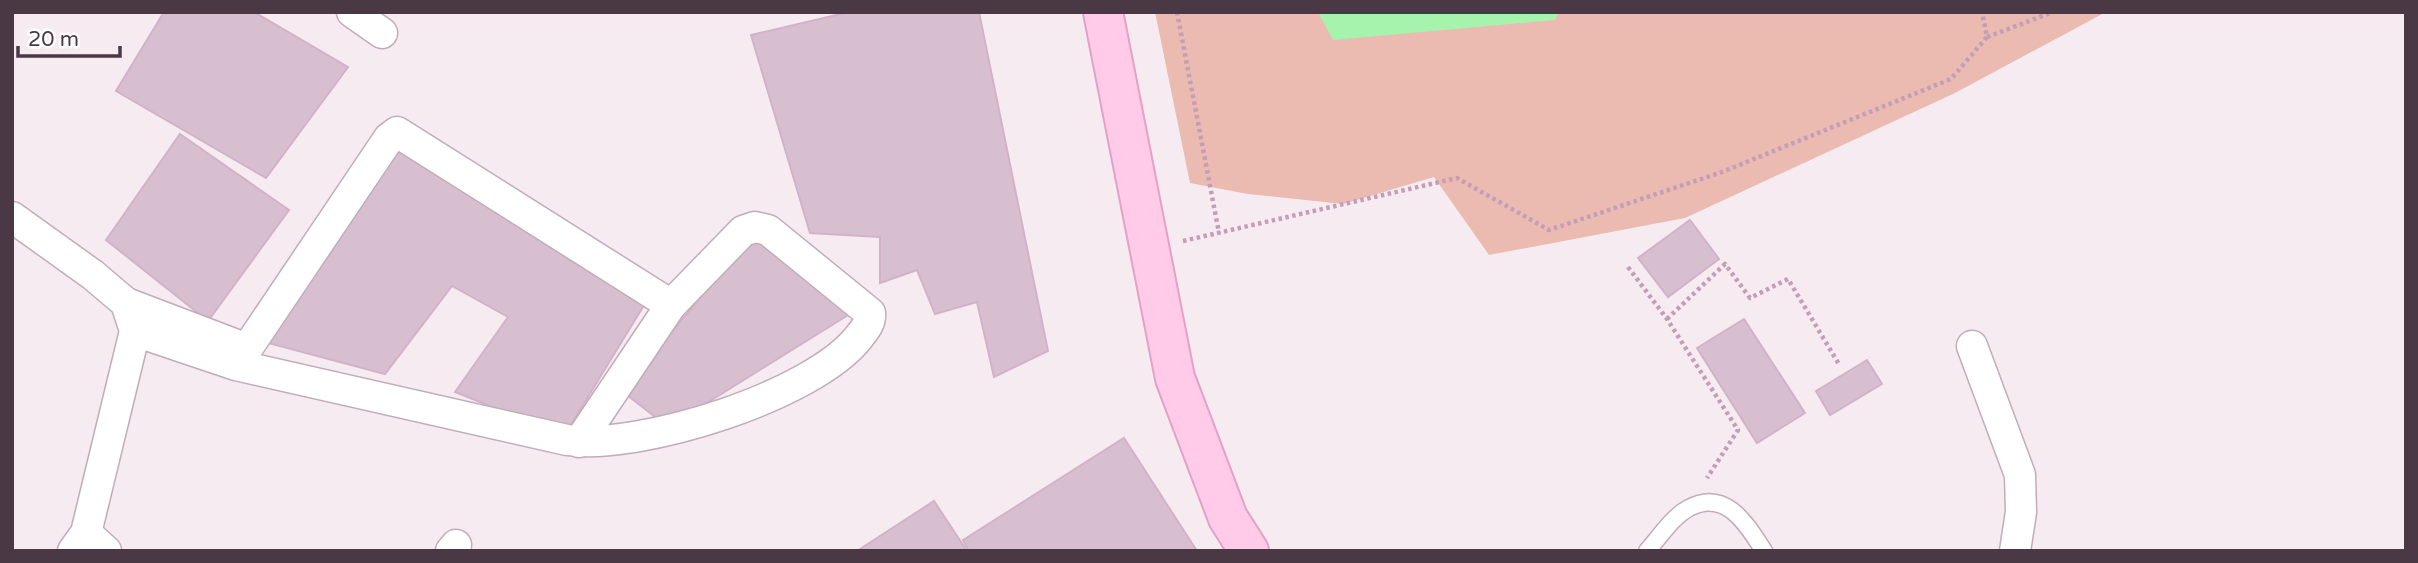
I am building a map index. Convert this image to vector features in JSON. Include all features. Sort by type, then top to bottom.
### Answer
[{"type":"street","points":[[352,12],[382,33]]},
{"type":"street","points":[[1103,12],[1175,377],[1228,518],[1249,551]]},
{"type":"street","points":[[242,357],[389,138],[397,132],[671,305]]},
{"type":"street","points":[[12,217],[127,303],[207,345]]},
{"type":"street","points":[[135,331],[207,345],[242,357],[579,442],[607,441],[671,428],[747,406],[813,377],[847,352],[870,319],[866,307],[768,230],[755,227],[743,231],[671,305],[579,442]]},
{"type":"street","points":[[88,545],[135,331],[127,303]]},
{"type":"street","points":[[1972,345],[2020,475],[2021,512],[2015,551]]},
{"type":"lane","points":[[1647,551],[1688,508],[1706,503],[1726,505],[1738,514],[1764,551]]},
{"type":"path","points":[[1177,12],[1219,233]]},
{"type":"path","points":[[1982,12],[1987,37]]},
{"type":"path","points":[[1148,249],[1457,178],[1549,230],[1722,173],[1951,79],[1987,37],[2053,12]]},
{"type":"path","points":[[1667,319],[1725,264],[1750,298],[1788,279],[1840,366]]},
{"type":"path","points":[[1628,267],[1667,319],[1738,430],[1688,508]]},
{"type":"shaded area","points":[[1155,12],[2106,12],[1955,93],[1685,218],[1489,255],[1434,177],[1343,204],[1248,194],[1190,183]]},
{"type":"shaded area","points":[[1318,12],[1559,12],[1555,20],[1333,40]]},
{"type":"building","points":[[164,12],[254,12],[348,67],[266,178],[116,91]]},
{"type":"building","points":[[849,12],[979,12],[1048,351],[994,377],[977,302],[935,314],[917,270],[880,283],[880,237],[810,233],[751,35]]},
{"type":"building","points":[[180,134],[289,210],[208,321],[106,240]]},
{"type":"building","points":[[401,137],[646,302],[564,436],[455,392],[508,317],[452,286],[385,374],[268,343]]},
{"type":"building","points":[[1690,220],[1719,259],[1668,297],[1638,258]]},
{"type":"building","points":[[753,235],[861,307],[668,427],[622,391]]},
{"type":"building","points":[[1744,319],[1805,413],[1757,443],[1697,348]]},
{"type":"building","points":[[1867,360],[1882,384],[1830,415],[1816,391]]},
{"type":"building","points":[[1124,438],[1197,551],[969,551],[963,540]]},
{"type":"building","points":[[934,501],[967,551],[857,551]]}]
